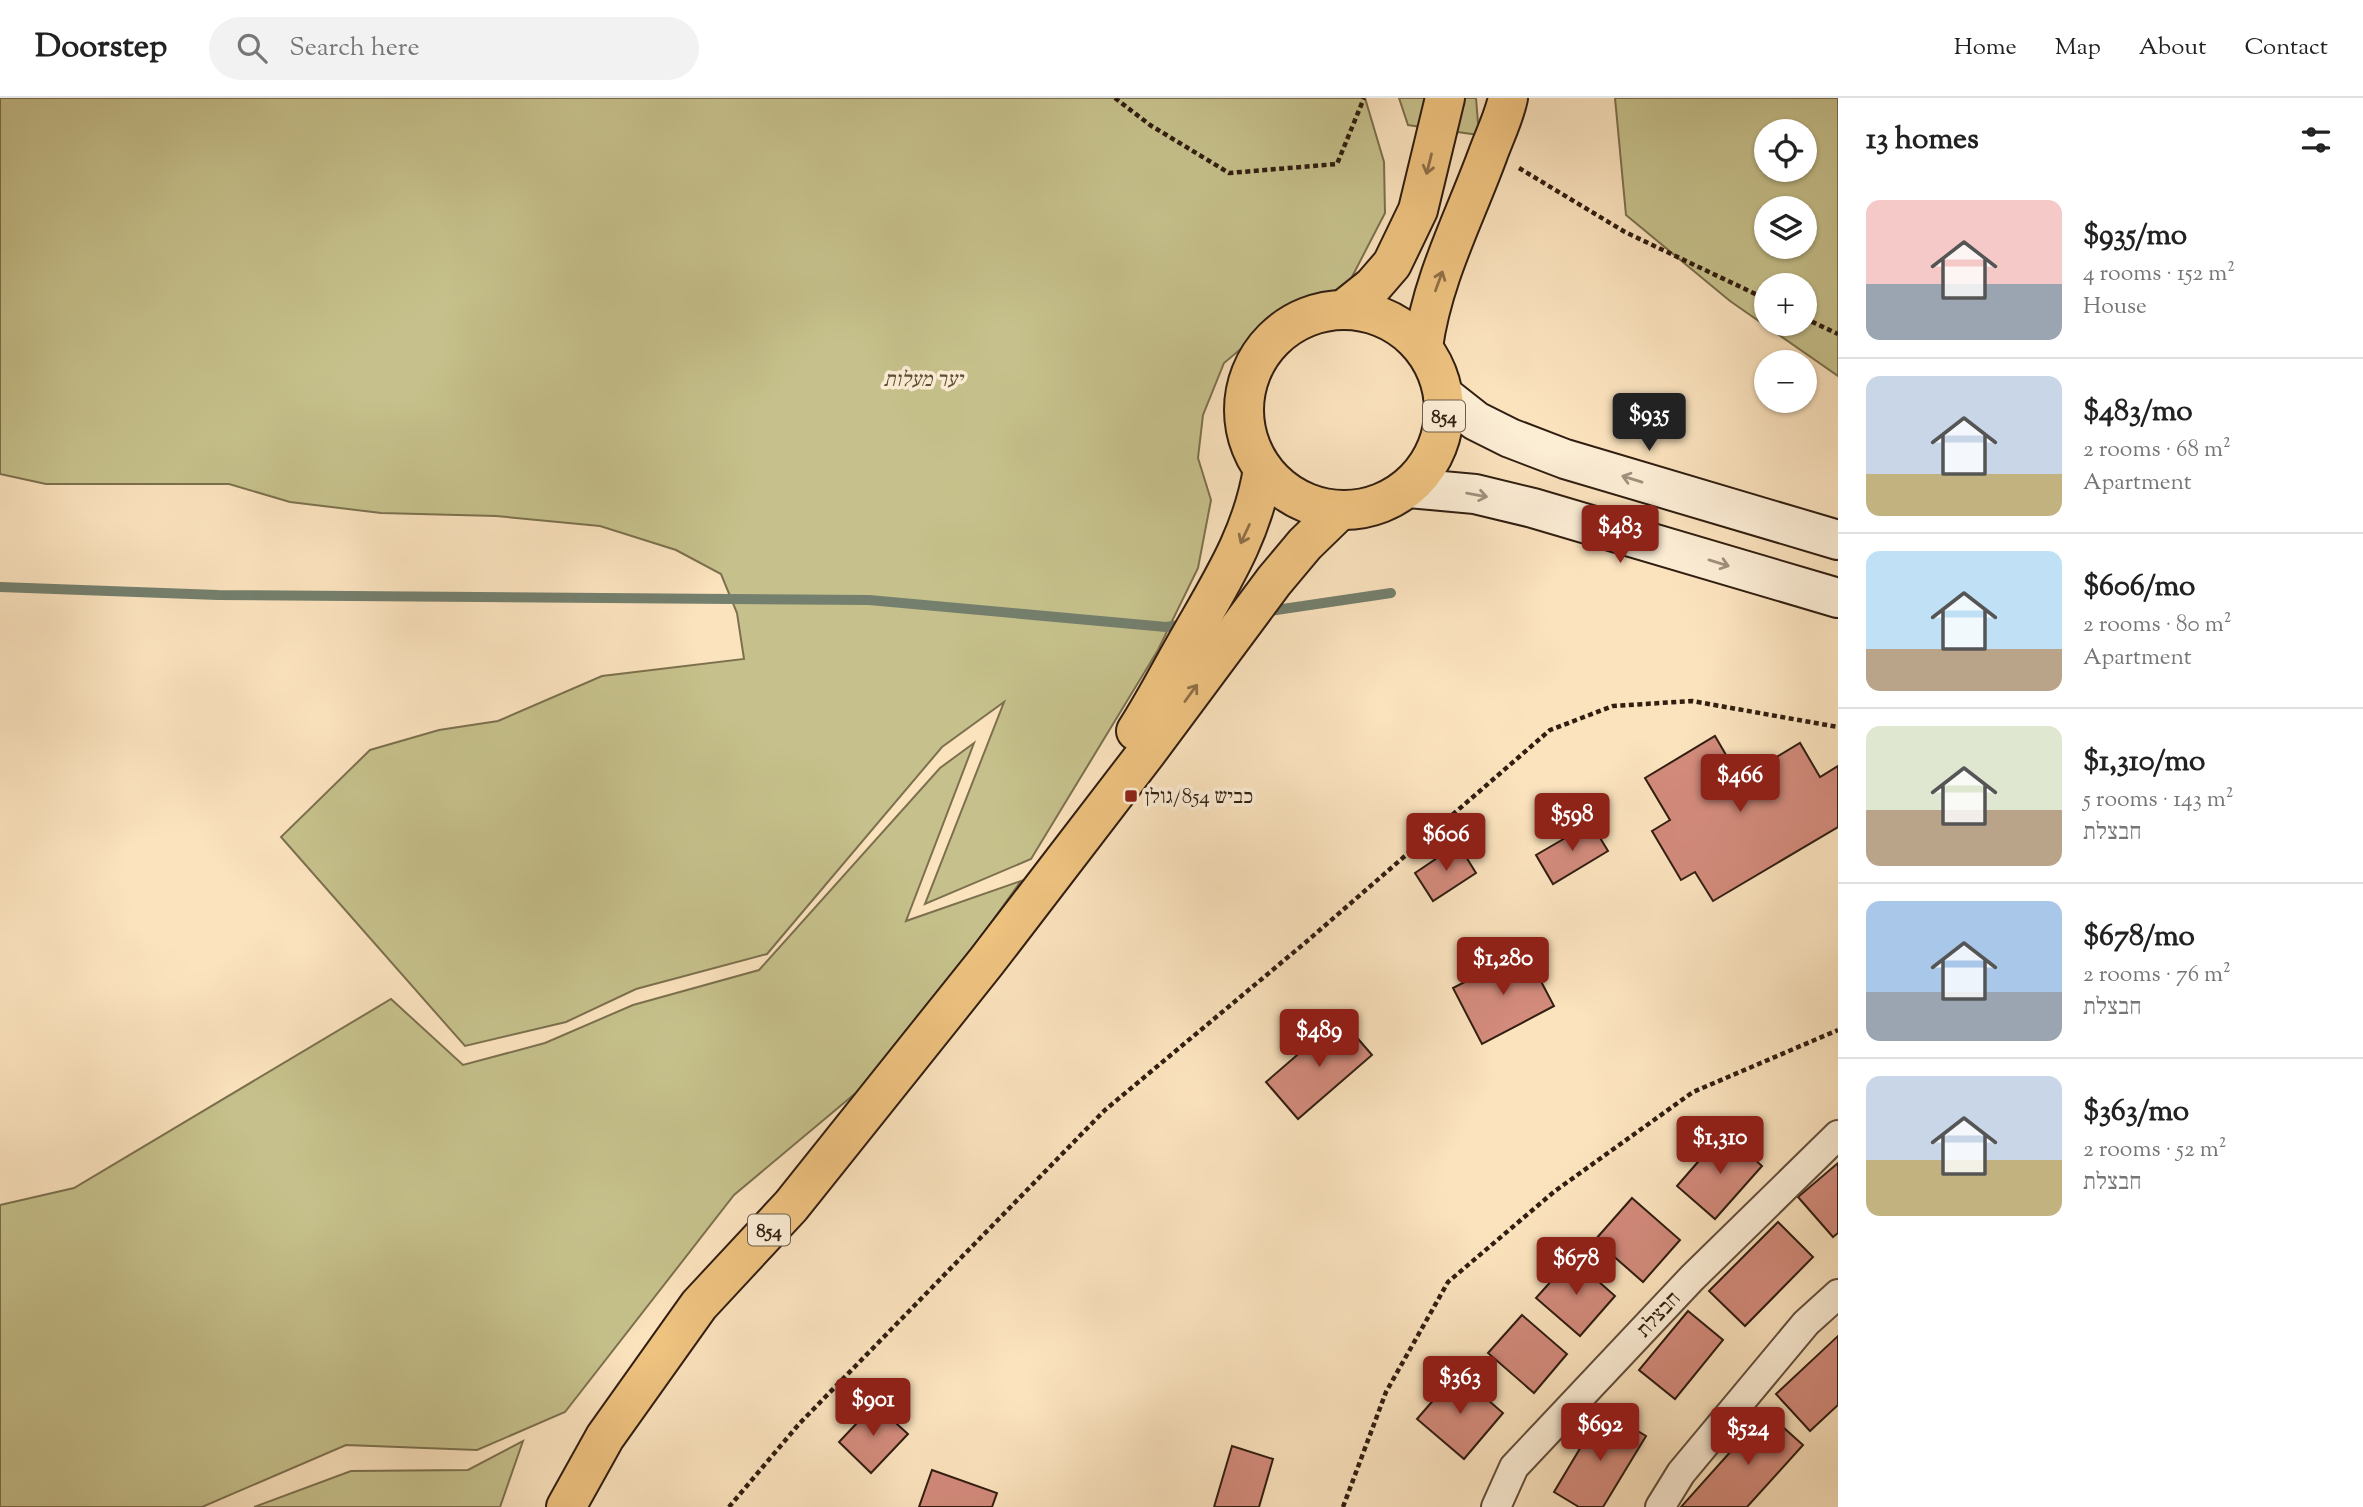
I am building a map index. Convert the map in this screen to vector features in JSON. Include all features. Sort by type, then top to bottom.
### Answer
[{"type":"main road","name":"854","points":[[1343,310],[1373,286],[1392,264],[1418,210],[1445,98]]},
{"type":"main road","points":[[1423,347],[1427,317],[1436,286],[1490,151],[1508,98]]},
{"type":"main road","name":"854","points":[[1333,310],[1343,310],[1368,312],[1400,326],[1423,347],[1439,374],[1446,405],[1442,436],[1429,464],[1409,488],[1382,503],[1351,510],[1320,508],[1288,493],[1263,469],[1247,438],[1243,403],[1252,369],[1271,340],[1300,320],[1333,310]]},
{"type":"main road","name":"854","points":[[986,961],[1142,722],[1220,585],[1249,527],[1263,469]]},
{"type":"main road","name":"854","points":[[566,1507],[605,1437],[699,1305],[791,1206],[986,961],[1155,741],[1274,580],[1340,509]]},
{"type":"street","points":[[1443,395],[1476,421],[1510,438],[1565,459],[1838,540]]},
{"type":"street","points":[[1409,488],[1475,494],[1533,508],[1838,598]]},
{"type":"street","name":"חבצלת","points":[[1496,1507],[1514,1467],[1692,1278],[1838,1135]]},
{"type":"street","points":[[1660,1507],[1681,1473],[1806,1323],[1838,1294]]},
{"type":"path","points":[[1115,98],[1150,125],[1229,173],[1337,164],[1364,98]]},
{"type":"path","points":[[1490,151],[1625,232],[1754,293]]},
{"type":"path","points":[[1817,324],[1838,334]]},
{"type":"path","points":[[729,1507],[799,1424],[1105,1110],[1306,942],[1550,730],[1613,706],[1692,701],[1838,727]]},
{"type":"path","points":[[1343,1507],[1386,1392],[1448,1282],[1555,1191],[1693,1092],[1838,1030]]},
{"type":"green space","name":"יער מעלות","points":[[0,98],[1365,98],[1384,162],[1385,213],[1338,304],[1268,326],[1224,363],[1203,415],[1198,458],[1211,500],[1198,568],[1158,650],[1031,859],[925,904],[1004,702],[942,747],[767,954],[636,989],[566,1022],[465,1046],[281,837],[370,750],[439,730],[498,721],[602,676],[744,659],[737,613],[721,574],[676,550],[600,526],[496,516],[381,513],[290,502],[229,484],[46,484],[0,474]]},
{"type":"green space","points":[[1399,98],[1476,98],[1479,135],[1408,125]]},
{"type":"green space","points":[[1615,98],[1838,98],[1838,376],[1817,361],[1817,350],[1801,350],[1780,336],[1817,336],[1817,273],[1754,273],[1754,318],[1626,215]]},
{"type":"green space","points":[[974,743],[906,921],[1021,881],[888,1066],[734,1195],[565,1412],[477,1450],[346,1445],[202,1507],[0,1507],[0,1205],[74,1188],[391,999],[463,1065],[545,1043],[633,1005],[759,970],[940,768]]},
{"type":"green space","points":[[523,1441],[500,1507],[254,1507],[351,1471],[468,1470]]},
{"type":"building","points":[[1715,736],[1740,779],[1800,743],[1820,777],[1838,766],[1838,827],[1713,901],[1695,872],[1681,880],[1652,831],[1670,820],[1645,778]]},
{"type":"building","points":[[1591,823],[1608,851],[1553,884],[1536,855]]},
{"type":"building","points":[[1458,844],[1476,873],[1433,901],[1415,873]]},
{"type":"building","points":[[1525,951],[1554,1006],[1482,1044],[1453,988]]},
{"type":"building","points":[[1340,1018],[1372,1055],[1298,1119],[1266,1082]]},
{"type":"building","points":[[1724,1132],[1762,1166],[1715,1219],[1677,1186]]},
{"type":"building","points":[[1838,1163],[1838,1233],[1833,1237],[1798,1197]]},
{"type":"building","points":[[1632,1198],[1680,1240],[1643,1282],[1595,1240]]},
{"type":"building","points":[[1778,1222],[1813,1257],[1745,1326],[1709,1291]]},
{"type":"building","points":[[1572,1258],[1615,1296],[1580,1336],[1536,1298]]},
{"type":"building","points":[[1688,1311],[1723,1340],[1675,1399],[1639,1370]]},
{"type":"building","points":[[1522,1315],[1567,1354],[1534,1393],[1488,1353]]},
{"type":"building","points":[[1838,1336],[1838,1405],[1810,1431],[1776,1394]]},
{"type":"building","points":[[1457,1373],[1503,1413],[1464,1459],[1417,1419]]},
{"type":"building","points":[[875,1404],[908,1434],[871,1473],[839,1442]]},
{"type":"building","points":[[1603,1410],[1646,1436],[1603,1507],[1579,1507],[1554,1492]]},
{"type":"building","points":[[1766,1412],[1803,1445],[1747,1507],[1681,1507]]},
{"type":"building","points":[[1232,1446],[1273,1459],[1259,1507],[1214,1507]]},
{"type":"building","points":[[932,1470],[997,1493],[992,1507],[919,1507]]},
{"type":"waterway","points":[[0,587],[218,595],[869,600],[1166,627],[1188,624]]},
{"type":"waterway","points":[[1262,612],[1391,593]]},
{"type":"place","name":"כביש 854/גולן","points":[[1131,796]]}]
